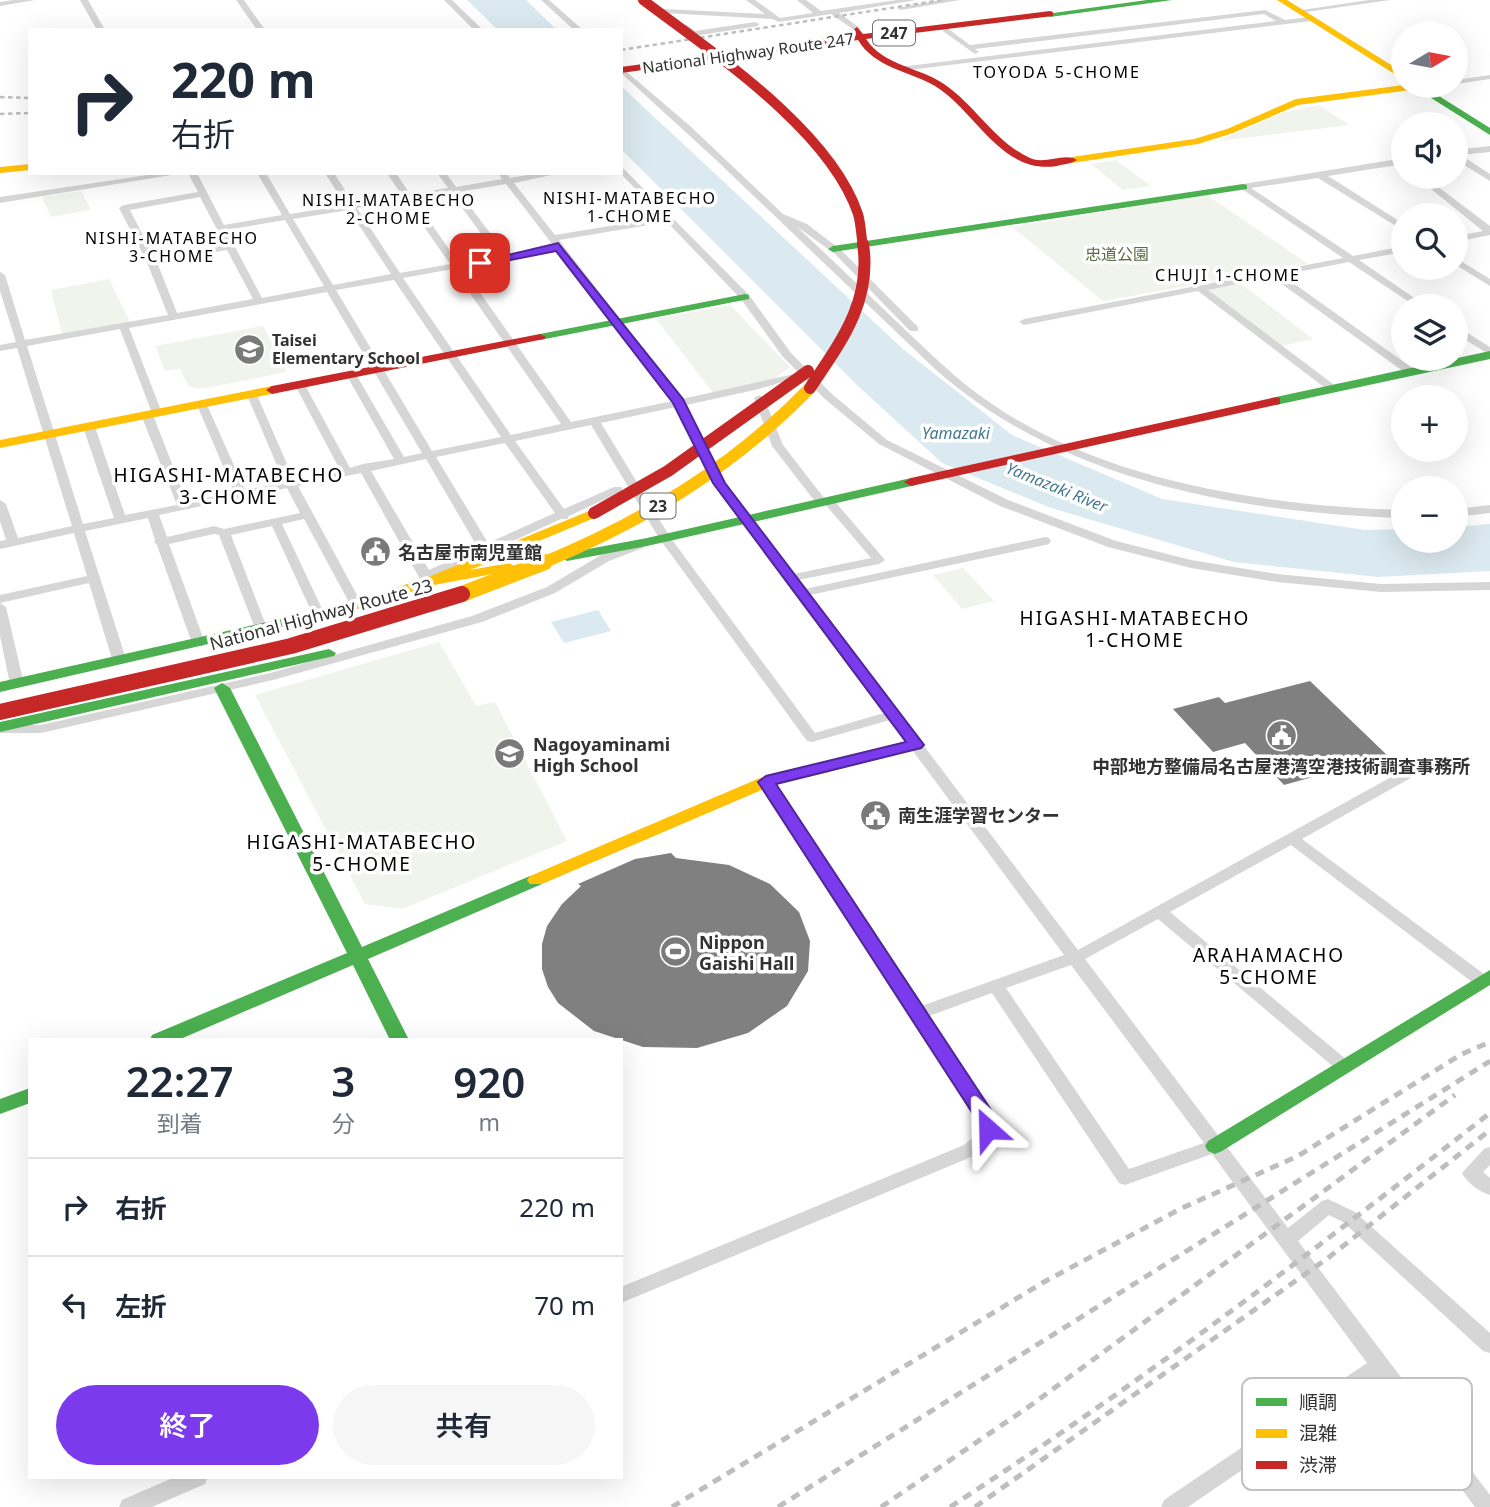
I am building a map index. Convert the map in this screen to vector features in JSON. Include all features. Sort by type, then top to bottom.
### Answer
[{"type":"main road","name":"National Highway Route 23","points":[[0,698],[312,629],[403,603],[490,573],[613,519],[683,479],[774,408],[806,372],[838,326],[853,275],[850,228],[835,187],[820,163],[801,142],[631,0]]},
{"type":"main road","name":"National Highway Route 23","points":[[0,712],[318,638],[416,611],[513,575],[590,542],[708,477],[797,404],[832,360],[850,330],[862,300],[867,273],[863,224],[854,199],[831,159],[776,106],[643,0]]},
{"type":"main road","name":"National Highway Route 247","points":[[623,68],[1111,0]]},
{"type":"main road","name":"National Highway Route 247","points":[[858,34],[943,27],[1168,0]]},
{"type":"main road","points":[[1281,0],[1391,69]]},
{"type":"main road","points":[[858,34],[876,55],[900,69],[936,84],[969,109],[1019,158],[1041,165],[1195,142],[1230,131],[1296,102],[1391,90]]},
{"type":"main road","points":[[1439,98],[1490,132]]},
{"type":"main road","points":[[0,163],[28,160]]},
{"type":"main road","points":[[0,170],[28,167]]},
{"type":"main road","points":[[833,249],[1243,187]]},
{"type":"main road","points":[[0,444],[746,297]]},
{"type":"main road","points":[[428,580],[647,542],[1061,447],[1490,354]]},
{"type":"main road","points":[[0,687],[357,606],[428,580],[594,513],[668,471],[806,372]]},
{"type":"main road","points":[[0,728],[329,653],[480,606],[556,569],[590,542]]},
{"type":"main road","points":[[222,688],[399,1038]]},
{"type":"main road","points":[[164,1038],[766,782],[916,745]]},
{"type":"main road","points":[[766,782],[919,1013]]},
{"type":"main road","points":[[1215,1146],[1342,1065],[1486,979]]},
{"type":"main road","points":[[0,1107],[28,1096]]},
{"type":"street","points":[[0,4],[32,0]]},
{"type":"street","points":[[84,0],[100,28]]},
{"type":"street","points":[[240,0],[260,28]]},
{"type":"street","points":[[448,0],[478,28]]},
{"type":"street","points":[[545,0],[577,28]]},
{"type":"street","points":[[650,0],[694,34],[909,0]]},
{"type":"street","points":[[750,0],[776,19]]},
{"type":"street","points":[[801,0],[820,14]]},
{"type":"street","points":[[854,0],[864,7]]},
{"type":"street","points":[[840,18],[956,0]]},
{"type":"street","points":[[900,69],[1283,22],[1305,15],[1386,0]]},
{"type":"street","points":[[664,11],[776,19]]},
{"type":"street","points":[[832,12],[858,34]]},
{"type":"street","points":[[969,47],[1265,12],[1283,22]]},
{"type":"street","points":[[943,27],[983,58]]},
{"type":"street","points":[[1122,29],[1136,40]]},
{"type":"street","points":[[623,69],[926,354],[1004,417],[1061,447],[1137,473],[1207,491],[1292,507],[1391,513]]},
{"type":"street","points":[[1468,80],[1490,77]]},
{"type":"street","points":[[1476,79],[1490,88]]},
{"type":"street","points":[[1468,153],[1490,149]]},
{"type":"street","points":[[1468,163],[1490,178]]},
{"type":"street","points":[[1243,187],[1391,164]]},
{"type":"street","points":[[623,171],[746,297],[787,355],[883,442],[1004,503],[1112,544],[1191,564],[1277,578],[1381,588],[1490,586]]},
{"type":"street","points":[[0,201],[167,175]]},
{"type":"street","points":[[193,175],[259,302]]},
{"type":"street","points":[[262,175],[484,547]]},
{"type":"street","points":[[330,175],[449,355],[563,516]]},
{"type":"street","points":[[392,175],[567,425]]},
{"type":"street","points":[[442,175],[505,258]]},
{"type":"street","points":[[221,228],[353,207],[505,177],[531,175]]},
{"type":"street","points":[[1320,175],[1391,220]]},
{"type":"street","points":[[505,177],[679,402],[719,483],[1077,957],[1390,1378]]},
{"type":"street","points":[[1243,187],[1403,294]]},
{"type":"street","points":[[1435,189],[1490,232]]},
{"type":"street","points":[[174,317],[151,260],[124,208],[204,194]]},
{"type":"street","points":[[771,209],[800,223],[833,249],[915,331],[926,354]]},
{"type":"street","points":[[0,348],[505,258],[555,243],[670,219]]},
{"type":"street","points":[[1468,237],[1490,232]]},
{"type":"street","points":[[151,260],[231,247]]},
{"type":"street","points":[[1024,322],[1391,251]]},
{"type":"street","points":[[1468,269],[1490,283]]},
{"type":"street","points":[[1274,274],[1411,372]]},
{"type":"street","points":[[0,275],[4,299],[22,344],[92,579],[119,659]]},
{"type":"street","points":[[1200,288],[1333,389]]},
{"type":"street","points":[[124,327],[183,506]]},
{"type":"street","points":[[1468,338],[1490,354]]},
{"type":"street","points":[[0,504],[6,543],[345,470],[755,387],[806,372]]},
{"type":"street","points":[[352,376],[400,459]]},
{"type":"street","points":[[300,386],[345,470]]},
{"type":"street","points":[[755,387],[778,446],[879,560],[791,578]]},
{"type":"street","points":[[252,395],[290,483],[357,606]]},
{"type":"street","points":[[202,405],[240,492]]},
{"type":"street","points":[[594,420],[665,538],[812,738],[893,715]]},
{"type":"street","points":[[89,427],[120,519]]},
{"type":"street","points":[[363,467],[428,580],[484,547],[563,516],[632,482]]},
{"type":"street","points":[[1468,512],[1490,509]]},
{"type":"street","points":[[152,513],[160,542],[198,643]]},
{"type":"street","points":[[160,542],[214,530],[224,533],[308,515]]},
{"type":"street","points":[[276,523],[319,615]]},
{"type":"street","points":[[224,533],[261,628]]},
{"type":"street","points":[[802,593],[1045,541]]},
{"type":"street","points":[[0,728],[41,729],[222,688],[477,619],[551,590],[605,558],[647,542]]},
{"type":"street","points":[[0,599],[92,579]]},
{"type":"street","points":[[0,607],[17,684]]},
{"type":"street","points":[[623,1294],[970,1150],[982,1140],[988,1129],[984,1115],[919,1013],[1077,957],[1418,768]]},
{"type":"street","points":[[1293,839],[1486,979]]},
{"type":"street","points":[[1158,911],[1342,1065]]},
{"type":"street","points":[[995,985],[1125,1178],[1215,1146]]},
{"type":"street","points":[[1490,1154],[1471,1173],[1490,1188]]},
{"type":"street","points":[[1286,1240],[1328,1206],[1349,1217],[1490,1345]]},
{"type":"street","points":[[1361,1378],[1380,1365]]},
{"type":"street","points":[[1171,1507],[1242,1459]]},
{"type":"street","points":[[129,1507],[193,1479]]},
{"type":"street","points":[[1472,1487],[1487,1507]]},
{"type":"green space","points":[[1319,105],[1350,125],[1218,141],[1282,113]]},
{"type":"green space","points":[[1116,160],[1151,186],[1123,190],[1091,164]]},
{"type":"green space","points":[[81,191],[91,210],[51,217],[42,197]]},
{"type":"green space","name":"忠道公園","points":[[1207,195],[1308,264],[1103,301],[1012,227]]},
{"type":"green space","points":[[213,230],[222,248],[188,253],[182,236]]},
{"type":"green space","points":[[109,279],[130,322],[62,334],[51,290]]},
{"type":"green space","points":[[1240,283],[1313,339],[1281,346],[1206,289]]},
{"type":"green space","points":[[730,305],[790,367],[774,379],[714,394],[656,319]]},
{"type":"green space","points":[[263,326],[287,372],[201,389],[189,387],[180,369],[165,371],[155,346]]},
{"type":"green space","points":[[963,568],[994,601],[962,609],[933,575]]},
{"type":"green space","points":[[439,642],[476,706],[495,702],[567,841],[402,909],[365,904],[255,695]]},
{"type":"water","points":[[467,0],[526,0],[555,28],[496,28]]},
{"type":"water","name":"Yamazaki","points":[[623,88],[903,349],[1012,435],[1162,499],[1365,530],[1391,529],[1391,553],[1468,553],[1468,526],[1490,524],[1490,571],[1378,577],[1234,562],[1051,508],[942,463],[858,386],[623,151]]},
{"type":"water","points":[[598,610],[611,631],[564,643],[551,622]]},
{"type":"building","name":"中部地方整備局名古屋港湾空港技術調査事務所","points":[[1310,681],[1388,756],[1284,785],[1245,743],[1213,752],[1173,709],[1219,697],[1225,703]]},
{"type":"building","name":"Nippon Gaishi Hall","points":[[671,853],[676,858],[729,865],[770,884],[799,912],[810,941],[808,971],[787,1006],[748,1033],[697,1048],[643,1047],[623,1040],[623,1038],[594,1031],[558,1003],[548,987],[542,969],[542,944],[547,926],[562,904],[581,886],[578,884],[635,859]]},
{"type":"railway","points":[[623,50],[942,0]]},
{"type":"railway","points":[[0,97],[28,98]]},
{"type":"railway","points":[[0,114],[28,113]]},
{"type":"railway","points":[[672,1507],[1044,1282],[1180,1209],[1298,1156],[1462,1054],[1490,1042]]},
{"type":"railway","points":[[778,1507],[1490,1061]]},
{"type":"railway","points":[[881,1507],[1027,1408],[1455,1095]]},
{"type":"railway","points":[[950,1507],[1157,1365],[1490,1113]]},
{"type":"railway","points":[[975,1507],[1328,1258],[1490,1130]]},
{"type":"traffic: fast","points":[[1050,14],[1168,0]]},
{"type":"traffic: fast","points":[[1436,98],[1490,132]]},
{"type":"traffic: fast","points":[[833,249],[1243,187]]},
{"type":"traffic: fast","points":[[540,337],[745,297]]},
{"type":"traffic: fast","points":[[1276,401],[1490,355]]},
{"type":"traffic: fast","points":[[567,557],[647,542],[911,482]]},
{"type":"traffic: fast","points":[[0,687],[347,608]]},
{"type":"traffic: fast","points":[[0,727],[329,653]]},
{"type":"traffic: fast","points":[[222,688],[399,1038]]},
{"type":"traffic: fast","points":[[824,768],[916,745]]},
{"type":"traffic: fast","points":[[766,782],[919,1013]]},
{"type":"traffic: fast","points":[[164,1038],[536,880]]},
{"type":"traffic: fast","points":[[1215,1146],[1490,976]]},
{"type":"traffic: fast","points":[[0,1107],[28,1096]]},
{"type":"traffic: slow","points":[[1281,0],[1391,69]]},
{"type":"traffic: slow","points":[[1072,160],[1195,142],[1230,131],[1296,102],[1391,90]]},
{"type":"traffic: slow","points":[[0,170],[28,167]]},
{"type":"traffic: slow","points":[[462,594],[509,577],[603,536],[694,486],[736,457],[775,424],[810,388]]},
{"type":"traffic: slow","points":[[0,444],[272,390]]},
{"type":"traffic: slow","points":[[431,581],[594,513]]},
{"type":"traffic: slow","points":[[347,608],[431,581],[509,567]]},
{"type":"traffic: slow","points":[[536,880],[766,782],[824,768]]},
{"type":"traffic: jam","points":[[643,0],[744,78],[792,120],[832,165],[858,214],[866,267],[852,325],[810,388]]},
{"type":"traffic: jam","points":[[623,70],[793,45],[1050,14]]},
{"type":"traffic: jam","points":[[857,30],[872,52],[892,65],[939,85],[1017,155],[1040,164],[1072,160]]},
{"type":"traffic: jam","points":[[272,390],[540,337]]},
{"type":"traffic: jam","points":[[594,513],[668,471],[808,371]]},
{"type":"traffic: jam","points":[[911,482],[1276,401]]},
{"type":"traffic: jam","points":[[0,712],[291,646],[462,594]]},
{"type":"place","name":"Taisei Elementary School","points":[[249,349]]},
{"type":"place","name":"名古屋市南児童館","points":[[375,552]]},
{"type":"place","name":"中部地方整備局名古屋港湾空港技術調査事務所","points":[[1281,735]]},
{"type":"place","name":"Nagoyaminami High School","points":[[510,754]]},
{"type":"place","name":"南生涯学習センター","points":[[875,815]]},
{"type":"place","name":"Nippon Gaishi Hall","points":[[676,952]]},
{"type":"district","name":"TOYODA 5-CHOME","points":[[1057,72]]},
{"type":"district","name":"NISHI-MATABECHO 1-CHOME","points":[[630,207]]},
{"type":"district","name":"NISHI-MATABECHO 2-CHOME","points":[[389,209]]},
{"type":"district","name":"NISHI-MATABECHO 3-CHOME","points":[[172,247]]},
{"type":"district","name":"CHUJI 1-CHOME","points":[[1228,275]]},
{"type":"district","name":"HIGASHI-MATABECHO 3-CHOME","points":[[229,486]]},
{"type":"district","name":"HIGASHI-MATABECHO 1-CHOME","points":[[1135,629]]},
{"type":"district","name":"HIGASHI-MATABECHO 5-CHOME","points":[[362,853]]},
{"type":"district","name":"ARAHAMACHO 5-CHOME","points":[[1269,966]]},
{"type":"route","points":[[480,263],[558,247],[679,402],[719,483],[916,745],[766,782],[919,1013],[984,1115],[988,1129]]},
{"type":"water label","name":"Yamazaki River","points":[[1057,487]]}]
